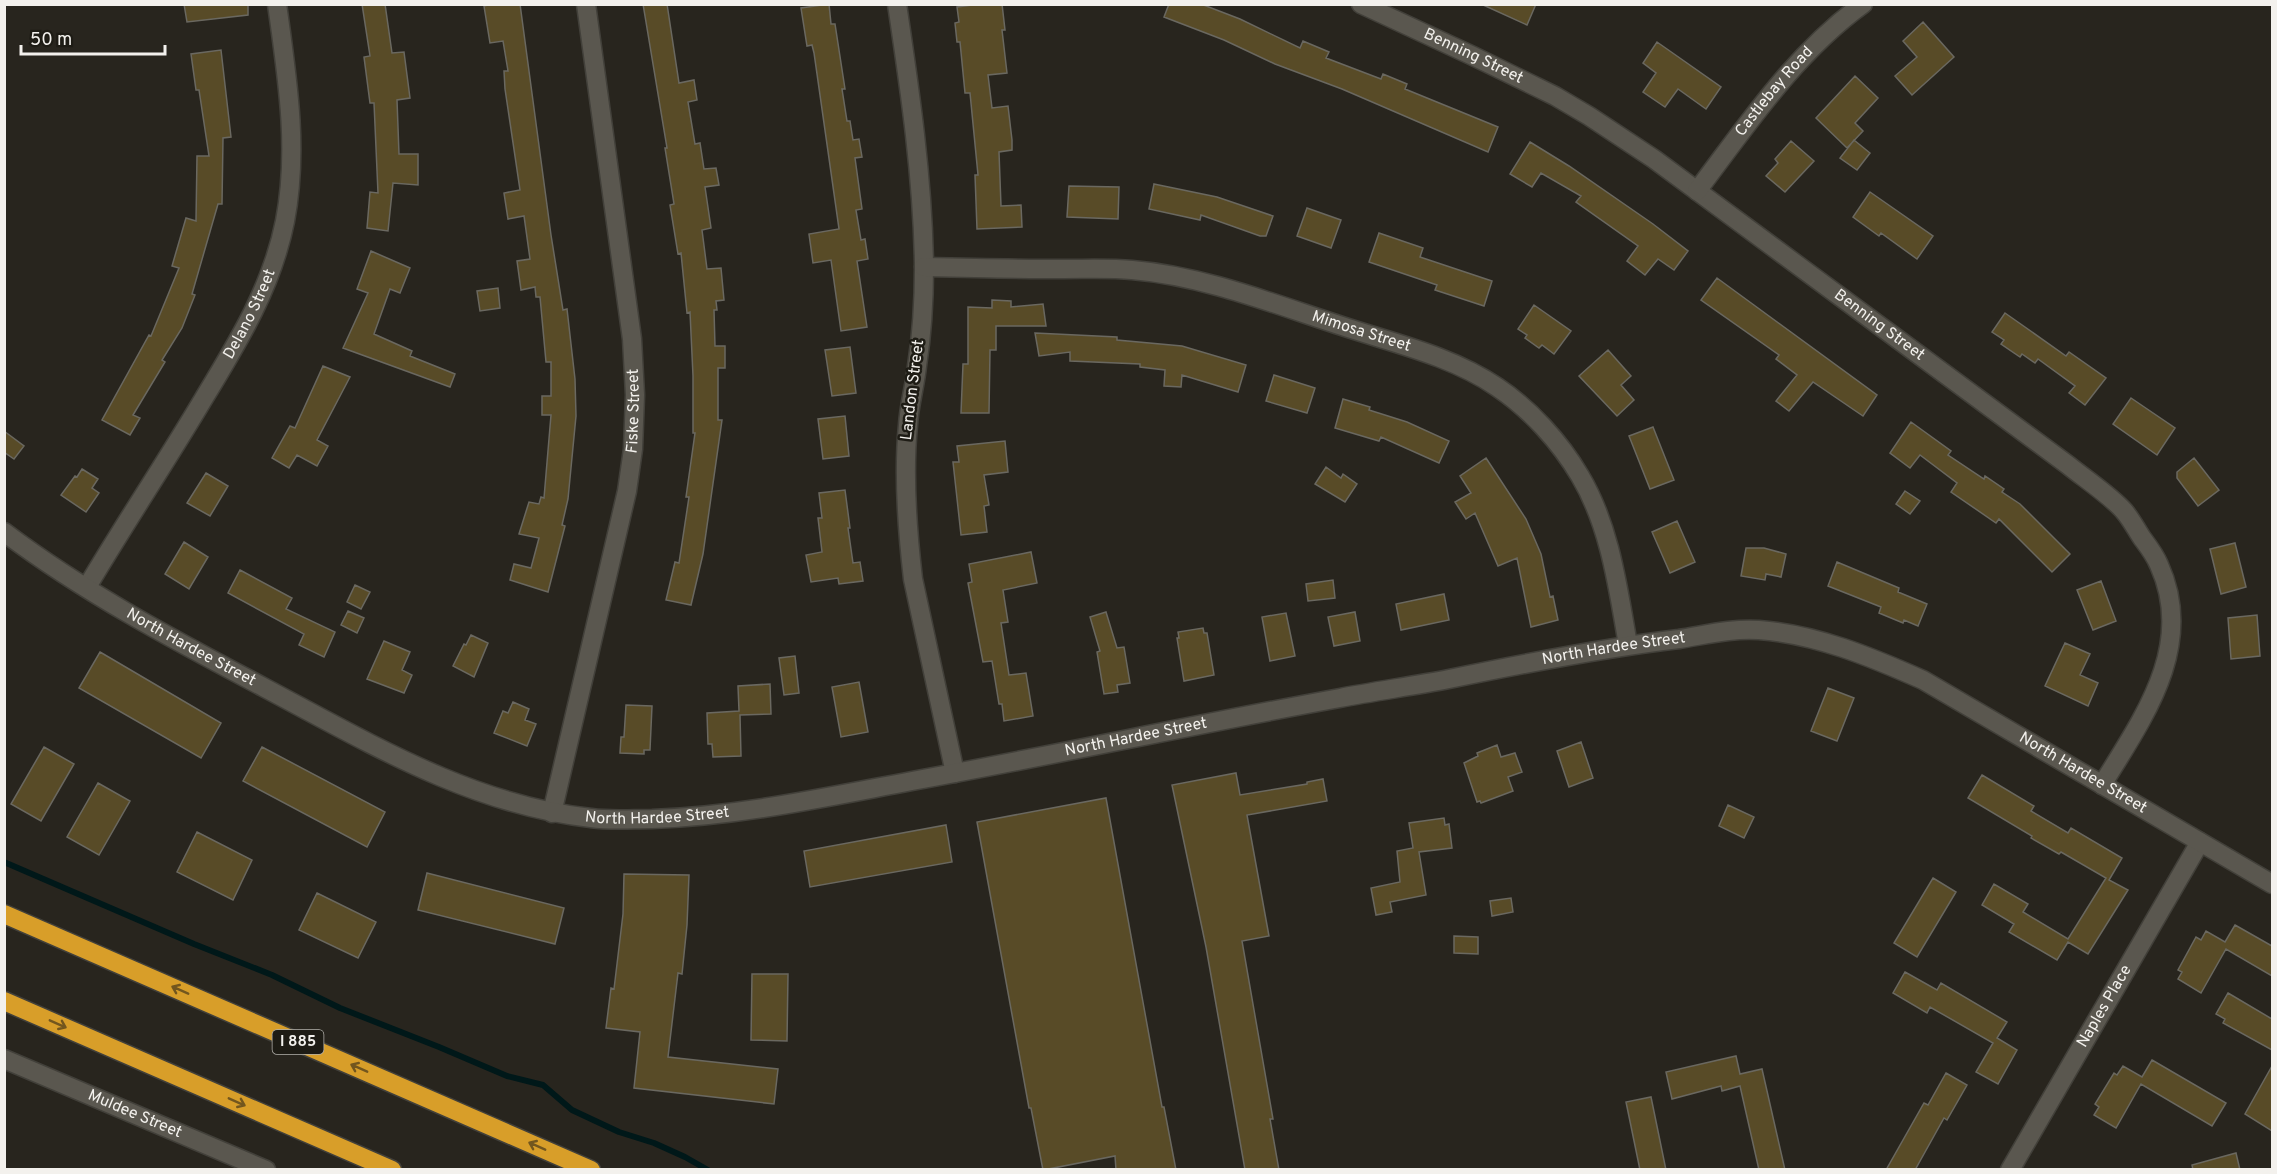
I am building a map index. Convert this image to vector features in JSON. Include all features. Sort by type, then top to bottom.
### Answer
[{"type":"highway","name":"I 885","points":[[4,914],[591,1170]]},
{"type":"highway","points":[[4,1001],[392,1170]]},
{"type":"street","name":"Delano Street","points":[[87,587],[240,339],[268,283],[285,221],[292,157],[290,95],[277,4]]},
{"type":"street","name":"Fiske Street","points":[[552,813],[627,491],[635,395],[632,339],[585,4]]},
{"type":"street","name":"Landon Street","points":[[897,4],[912,100],[924,267],[918,355],[905,461],[909,550],[913,579],[955,773]]},
{"type":"street","name":"Benning Street","points":[[1361,4],[1555,96],[1654,159],[2068,465],[2124,510],[2159,564],[2168,590],[2171,610],[2170,643],[2163,672],[2143,718],[2102,784]]},
{"type":"street","name":"Castlebay Road","points":[[1697,191],[1782,79],[1863,4]]},
{"type":"street","name":"Mimosa Street","points":[[924,267],[1132,270],[1171,276],[1218,286],[1419,351],[1462,368],[1510,397],[1536,419],[1566,455],[1592,496],[1600,516],[1615,577],[1628,645]]},
{"type":"street","name":"North Hardee Street","points":[[4,532],[27,549],[167,636],[421,770],[510,803],[552,813],[594,819],[685,818],[738,811],[955,773],[1337,698],[1628,645],[1722,632],[1760,630],[1831,644],[1884,662],[1923,680],[2272,884]]},
{"type":"street","name":"Naples Place","points":[[2010,1170],[2200,842]]},
{"type":"street","name":"Muldee Street","points":[[4,1059],[266,1170]]},
{"type":"building","points":[[184,4],[248,4],[248,15],[187,22]]},
{"type":"building","points":[[362,4],[385,4],[392,53],[404,52],[410,98],[397,100],[399,154],[418,154],[418,185],[393,183],[388,231],[367,228],[370,192],[378,193],[374,103],[370,103],[364,57],[370,56]]},
{"type":"building","points":[[520,4],[551,235],[563,310],[567,309],[575,379],[576,416],[568,499],[562,525],[565,526],[548,592],[510,580],[514,564],[531,568],[539,538],[519,534],[529,502],[539,504],[541,497],[544,498],[551,415],[542,415],[542,396],[551,396],[551,362],[546,362],[540,297],[536,297],[535,287],[521,290],[517,261],[530,259],[524,216],[508,219],[504,193],[520,190],[505,89],[504,71],[508,71],[503,41],[490,43],[484,6]]},
{"type":"building","points":[[643,4],[667,4],[679,83],[694,80],[697,100],[688,102],[695,144],[700,143],[704,169],[716,168],[719,185],[705,187],[711,228],[702,230],[707,269],[721,268],[724,300],[716,301],[717,310],[714,310],[715,346],[725,346],[725,368],[718,368],[718,420],[722,420],[703,554],[691,605],[666,600],[675,562],[679,563],[689,497],[686,497],[695,433],[693,433],[693,376],[690,312],[687,313],[681,253],[678,254],[670,205],[674,204],[665,148],[667,148]]},
{"type":"building","points":[[829,4],[831,24],[835,24],[845,89],[842,89],[847,121],[850,121],[853,140],[859,139],[862,157],[855,158],[862,209],[856,210],[861,240],[865,239],[868,259],[857,261],[867,327],[841,331],[831,260],[813,263],[809,234],[839,229],[814,53],[812,45],[807,46],[801,8]]},
{"type":"building","points":[[1002,4],[1005,30],[1002,30],[1007,73],[988,75],[992,108],[1008,106],[1012,140],[1012,150],[999,152],[1001,206],[1021,205],[1022,227],[977,229],[975,175],[978,175],[970,93],[965,93],[960,42],[957,42],[955,23],[959,22],[957,7]]},
{"type":"building","points":[[1169,4],[1201,4],[1240,19],[1300,48],[1303,41],[1329,52],[1326,58],[1381,79],[1383,74],[1407,84],[1405,89],[1498,127],[1488,152],[1342,89],[1275,64],[1224,40],[1164,17]]},
{"type":"building","points":[[1481,4],[1536,4],[1527,25]]},
{"type":"building","points":[[1923,22],[1954,57],[1912,95],[1895,76],[1917,57],[1903,41]]},
{"type":"building","points":[[1657,42],[1721,87],[1706,109],[1678,89],[1665,107],[1643,92],[1656,73],[1643,63]]},
{"type":"building","points":[[221,50],[231,137],[223,138],[222,204],[218,204],[192,294],[195,295],[182,328],[162,360],[165,362],[133,415],[140,418],[130,435],[102,420],[149,335],[151,336],[179,268],[172,266],[186,218],[196,221],[197,156],[209,156],[191,54]]},
{"type":"building","points":[[1855,76],[1878,98],[1855,123],[1863,131],[1847,148],[1816,118]]},
{"type":"building","points":[[1854,140],[1870,153],[1857,170],[1840,158]]},
{"type":"building","points":[[1791,141],[1814,161],[1785,192],[1766,176],[1778,163],[1775,159]]},
{"type":"building","points":[[1530,142],[1569,166],[1688,251],[1674,270],[1658,259],[1645,275],[1627,261],[1638,246],[1576,202],[1581,196],[1541,173],[1532,187],[1510,174]]},
{"type":"building","points":[[1154,184],[1217,197],[1273,216],[1266,236],[1260,236],[1201,215],[1200,220],[1149,209]]},
{"type":"building","points":[[1069,186],[1119,187],[1118,219],[1067,217]]},
{"type":"building","points":[[1870,192],[1933,236],[1917,259],[1881,233],[1879,236],[1853,217]]},
{"type":"building","points":[[1307,208],[1341,220],[1331,248],[1297,236]]},
{"type":"building","points":[[1379,233],[1423,248],[1420,257],[1492,281],[1484,306],[1435,290],[1437,285],[1369,262]]},
{"type":"building","points":[[371,251],[410,268],[400,293],[390,289],[374,334],[412,351],[410,356],[455,374],[450,387],[343,348],[368,293],[357,289]]},
{"type":"building","points":[[1717,278],[1877,395],[1863,416],[1813,382],[1789,411],[1776,401],[1797,375],[1776,359],[1779,355],[1701,300]]},
{"type":"building","points":[[498,288],[500,308],[480,311],[477,291]]},
{"type":"building","points":[[992,300],[1011,301],[1011,307],[1043,304],[1046,326],[996,326],[996,350],[990,350],[989,413],[961,413],[963,364],[968,364],[968,307],[992,308]]},
{"type":"building","points":[[1534,305],[1571,331],[1554,354],[1542,345],[1539,348],[1525,338],[1527,335],[1518,329]]},
{"type":"building","points":[[2005,313],[2066,356],[2069,352],[2106,378],[2085,405],[2069,393],[2075,386],[2038,359],[2035,363],[2022,354],[2020,357],[2001,344],[2004,340],[1992,332]]},
{"type":"building","points":[[1035,333],[1117,337],[1117,340],[1182,346],[1246,365],[1238,392],[1182,375],[1181,387],[1164,386],[1165,370],[1140,367],[1140,364],[1070,361],[1070,352],[1039,356]]},
{"type":"building","points":[[850,347],[856,393],[832,396],[825,350]]},
{"type":"building","points":[[1608,350],[1631,376],[1621,385],[1634,400],[1617,416],[1579,376]]},
{"type":"building","points":[[323,366],[350,377],[317,440],[328,446],[317,466],[297,455],[289,468],[272,458],[290,426],[295,428]]},
{"type":"building","points":[[1274,375],[1315,388],[1307,413],[1266,401]]},
{"type":"building","points":[[2131,398],[2175,428],[2157,455],[2113,424]]},
{"type":"building","points":[[1343,399],[1370,407],[1369,410],[1407,422],[1449,441],[1439,463],[1381,437],[1379,441],[1335,428]]},
{"type":"building","points":[[845,416],[849,456],[823,459],[818,419]]},
{"type":"building","points":[[1911,422],[1951,451],[1948,455],[1984,479],[1985,476],[2004,489],[2002,492],[2020,504],[2070,554],[2052,572],[1999,519],[1996,523],[1951,492],[1957,483],[1920,455],[1910,468],[1890,453]]},
{"type":"building","points":[[1653,427],[1674,480],[1650,489],[1629,436]]},
{"type":"building","points":[[4,431],[24,446],[14,459],[4,452]]},
{"type":"building","points":[[1005,441],[1008,472],[984,475],[989,505],[984,506],[987,532],[961,535],[953,462],[959,462],[957,446]]},
{"type":"building","points":[[1486,458],[1526,519],[1541,554],[1550,597],[1553,596],[1558,620],[1531,627],[1517,558],[1498,566],[1475,513],[1466,519],[1455,502],[1471,493],[1460,476]]},
{"type":"building","points":[[2194,458],[2219,490],[2198,506],[2177,478],[2177,472]]},
{"type":"building","points":[[1326,467],[1341,478],[1343,474],[1357,484],[1345,502],[1315,484]]},
{"type":"building","points":[[82,469],[98,479],[92,488],[99,493],[86,512],[61,495]]},
{"type":"building","points":[[206,473],[228,486],[210,516],[187,503]]},
{"type":"building","points":[[845,490],[853,563],[860,562],[863,581],[839,584],[838,578],[811,582],[806,555],[822,552],[818,518],[822,518],[819,493]]},
{"type":"building","points":[[1905,491],[1920,501],[1910,514],[1896,504]]},
{"type":"building","points":[[1677,521],[1695,562],[1670,573],[1652,532]]},
{"type":"building","points":[[184,542],[208,557],[189,589],[165,574]]},
{"type":"building","points":[[2235,543],[2246,587],[2221,594],[2210,549]]},
{"type":"building","points":[[1746,548],[1764,548],[1786,554],[1781,577],[1766,574],[1765,580],[1741,576]]},
{"type":"building","points":[[1031,552],[1037,583],[1003,590],[1008,622],[1001,623],[1009,675],[1026,673],[1033,716],[1004,721],[992,661],[983,662],[968,583],[972,582],[969,564]]},
{"type":"building","points":[[1837,562],[1899,588],[1898,592],[1927,604],[1918,626],[1904,620],[1903,623],[1879,613],[1881,607],[1828,586]]},
{"type":"building","points":[[240,570],[292,598],[286,609],[335,632],[324,657],[299,645],[304,634],[228,593]]},
{"type":"building","points":[[1333,580],[1335,598],[1308,601],[1306,584]]},
{"type":"building","points":[[2101,581],[2116,621],[2093,630],[2077,590]]},
{"type":"building","points":[[355,585],[370,592],[361,609],[347,602]]},
{"type":"building","points":[[1444,594],[1449,620],[1401,630],[1396,604]]},
{"type":"building","points":[[348,611],[364,618],[357,633],[341,625]]},
{"type":"building","points":[[1106,612],[1117,648],[1124,647],[1130,683],[1117,685],[1118,692],[1104,694],[1097,652],[1100,651],[1090,617]]},
{"type":"building","points":[[1355,612],[1360,641],[1334,646],[1328,617]]},
{"type":"building","points":[[1286,613],[1295,656],[1270,661],[1262,617]]},
{"type":"building","points":[[2257,615],[2260,656],[2231,659],[2228,618]]},
{"type":"building","points":[[1203,628],[1204,633],[1207,633],[1214,675],[1184,681],[1178,632]]},
{"type":"building","points":[[471,635],[488,643],[474,677],[453,666]]},
{"type":"building","points":[[384,641],[410,652],[402,670],[412,675],[404,693],[367,679]]},
{"type":"building","points":[[2065,643],[2090,654],[2080,675],[2098,683],[2088,706],[2045,686]]},
{"type":"building","points":[[100,652],[221,723],[201,758],[79,688]]},
{"type":"building","points":[[795,656],[799,693],[784,695],[779,658]]},
{"type":"building","points":[[859,682],[868,732],[841,737],[832,687]]},
{"type":"building","points":[[770,684],[771,714],[740,715],[741,756],[713,757],[712,744],[708,744],[707,713],[739,711],[738,686]]},
{"type":"building","points":[[1828,688],[1854,698],[1837,741],[1811,731]]},
{"type":"building","points":[[513,702],[529,709],[525,720],[536,724],[527,746],[494,733],[503,711],[508,713]]},
{"type":"building","points":[[626,705],[652,706],[650,750],[644,750],[644,754],[620,753],[621,737],[624,737]]},
{"type":"building","points":[[1581,742],[1593,778],[1569,787],[1557,751]]},
{"type":"building","points":[[1497,745],[1501,757],[1515,753],[1522,772],[1508,777],[1513,791],[1481,803],[1477,802],[1464,763],[1478,756],[1477,753]]},
{"type":"building","points":[[44,747],[74,764],[41,821],[11,804]]},
{"type":"building","points":[[262,747],[385,812],[367,847],[243,781]]},
{"type":"building","points":[[1236,773],[1240,795],[1307,784],[1307,782],[1323,779],[1327,801],[1247,815],[1269,936],[1242,941],[1273,1119],[1270,1119],[1279,1170],[1245,1170],[1206,947],[1172,785]]},
{"type":"building","points":[[1982,775],[2034,806],[2031,811],[2068,833],[2071,828],[2122,858],[2109,880],[2128,890],[2088,954],[2068,942],[2057,960],[2009,932],[2014,924],[1982,905],[1994,884],[2028,904],[2023,912],[2068,939],[2106,878],[2031,838],[2032,836],[1968,798]]},
{"type":"building","points":[[98,783],[130,801],[99,855],[67,837]]},
{"type":"building","points":[[1106,798],[1162,1107],[1164,1107],[1176,1170],[1116,1170],[1115,1156],[1043,1170],[1031,1108],[1029,1108],[977,822]]},
{"type":"building","points":[[1728,805],[1754,817],[1744,838],[1719,826]]},
{"type":"building","points":[[1444,818],[1445,825],[1449,824],[1452,848],[1419,852],[1426,895],[1390,902],[1392,912],[1376,915],[1371,888],[1400,882],[1397,851],[1413,848],[1409,823]]},
{"type":"building","points":[[946,825],[952,862],[810,887],[804,851]]},
{"type":"building","points":[[197,832],[252,860],[233,900],[177,872]]},
{"type":"building","points":[[427,873],[564,908],[555,944],[418,910]]},
{"type":"building","points":[[624,874],[689,875],[682,974],[678,973],[668,1057],[778,1069],[774,1104],[634,1088],[640,1032],[606,1028],[611,988],[614,989],[623,914]]},
{"type":"building","points":[[1933,878],[1956,892],[1917,957],[1894,943]]},
{"type":"building","points":[[317,893],[376,922],[358,958],[299,930]]},
{"type":"building","points":[[1511,898],[1513,912],[1492,916],[1490,901]]},
{"type":"building","points":[[2235,925],[2272,946],[2272,976],[2226,949],[2201,993],[2178,979],[2182,972],[2178,970],[2196,937],[2201,940],[2206,931],[2225,942]]},
{"type":"building","points":[[1454,936],[1478,937],[1478,954],[1454,953]]},
{"type":"building","points":[[1905,972],[1937,990],[1941,983],[2007,1022],[1997,1038],[2017,1050],[1998,1084],[1976,1072],[1993,1043],[1930,1007],[1927,1013],[1893,993]]},
{"type":"building","points":[[752,974],[788,974],[787,1041],[751,1040]]},
{"type":"building","points":[[2228,993],[2272,1019],[2272,1050],[2223,1023],[2225,1019],[2216,1014]]},
{"type":"building","points":[[1736,1056],[1740,1074],[1762,1069],[1785,1170],[1759,1170],[1740,1086],[1722,1091],[1721,1086],[1672,1099],[1666,1072]]},
{"type":"building","points":[[2152,1060],[2226,1103],[2212,1126],[2141,1084],[2116,1128],[2094,1115],[2099,1107],[2095,1104],[2114,1073],[2117,1075],[2123,1066],[2142,1077]]},
{"type":"building","points":[[2272,1066],[2272,1131],[2245,1114]]},
{"type":"building","points":[[1946,1073],[1967,1085],[1947,1120],[1944,1118],[1915,1170],[1886,1170],[1924,1103],[1928,1105]]},
{"type":"building","points":[[1651,1097],[1666,1170],[1640,1170],[1626,1102]]},
{"type":"building","points":[[2236,1153],[2240,1170],[2193,1170],[2192,1165]]},
{"type":"waterway","points":[[4,862],[272,975],[340,1008],[507,1076],[543,1085],[572,1110],[619,1132],[654,1143],[708,1170]]}]
